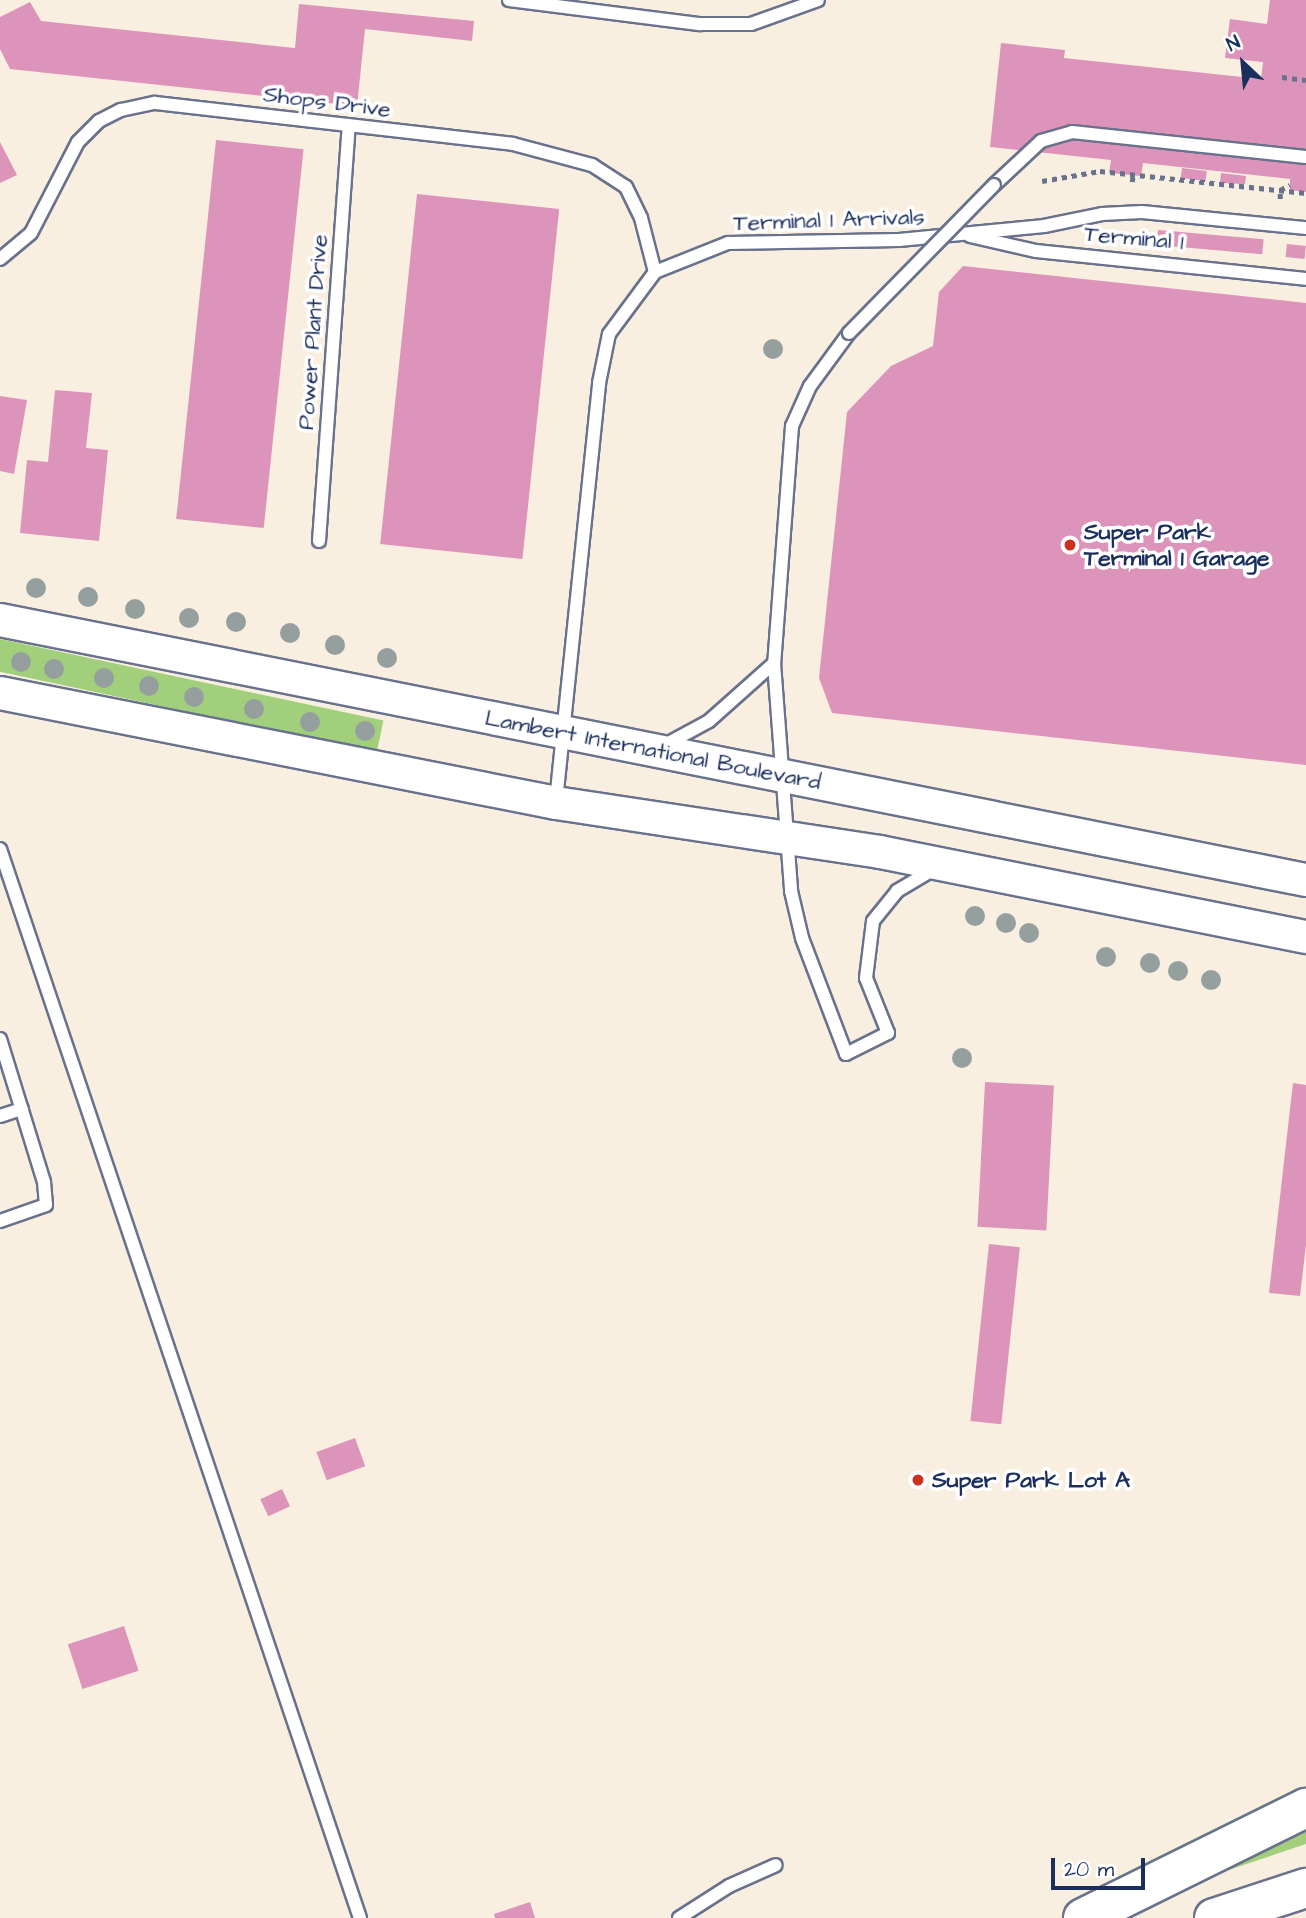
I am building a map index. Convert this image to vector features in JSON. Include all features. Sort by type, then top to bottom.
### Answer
[{"type":"highway","points":[[1083,1918],[1306,1808]]},
{"type":"highway","points":[[1214,1918],[1306,1888]]},
{"type":"street","name":"Lambert International Boulevard","points":[[0,620],[1306,880]]},
{"type":"street","points":[[0,693],[556,803],[940,865],[1306,937]]},
{"type":"lane","points":[[509,0],[700,24],[751,24],[818,0]]},
{"type":"lane","name":"Shops Drive","points":[[0,259],[31,233],[78,142],[99,121],[121,110],[155,103],[513,144],[592,165],[626,187],[641,218],[655,272]]},
{"type":"lane","name":"Power Plant Drive","points":[[319,541],[349,127]]},
{"type":"lane","points":[[940,865],[897,891],[873,921],[866,978],[888,1033],[846,1054],[802,938],[791,891],[785,775],[774,663],[792,426],[810,386],[849,332],[1041,141],[1072,132],[1306,156]]},
{"type":"lane","name":"Terminal 1 Arrivals","points":[[655,272],[728,243],[899,240],[1142,212],[1306,228]]},
{"type":"lane","name":"Terminal 1","points":[[960,234],[1035,251],[1306,279]]},
{"type":"lane","points":[[556,803],[599,383],[609,334],[655,272]]},
{"type":"lane","points":[[654,751],[709,721],[774,663]]},
{"type":"lane","points":[[0,849],[360,1918]]},
{"type":"lane","points":[[0,1039],[44,1182],[46,1205],[0,1221]]},
{"type":"lane","points":[[0,1116],[22,1109]]},
{"type":"lane","points":[[679,1918],[729,1886],[776,1865]]},
{"type":"path","points":[[1282,77],[1306,79]]},
{"type":"path","points":[[1129,162],[1132,182]]},
{"type":"path","points":[[1042,181],[1100,171],[1306,193]]},
{"type":"path","points":[[1280,190],[1290,185]]},
{"type":"path","points":[[1280,190],[1280,199]]},
{"type":"green space","points":[[0,639],[383,721],[377,752],[0,672]]},
{"type":"green space","points":[[1306,1822],[1306,1844],[1175,1888]]},
{"type":"building","points":[[1270,0],[1306,0],[1306,192],[1290,190],[1290,179],[1143,163],[1141,176],[1109,173],[1111,160],[990,147],[1001,43],[1065,50],[1064,58],[1261,79],[1263,62],[1225,58],[1230,19],[1267,24]]},
{"type":"building","points":[[30,2],[41,21],[295,48],[299,4],[474,21],[472,41],[365,29],[357,106],[10,69],[0,49],[0,17]]},
{"type":"building","points":[[216,140],[304,149],[264,528],[176,519]]},
{"type":"building","points":[[0,142],[17,175],[0,183]]},
{"type":"building","points":[[1182,168],[1207,171],[1206,181],[1181,178]]},
{"type":"building","points":[[1221,173],[1246,176],[1245,184],[1220,183]]},
{"type":"building","points":[[417,194],[559,209],[522,559],[380,544]]},
{"type":"building","points":[[1158,230],[1264,239],[1262,254],[1157,245]]},
{"type":"building","points":[[1287,244],[1306,246],[1305,259],[1286,257]]},
{"type":"building","name":"Super Park Terminal 1 Garage","points":[[963,266],[1306,303],[1306,765],[832,713],[819,678],[847,412],[891,366],[933,346],[939,292]]},
{"type":"building","points":[[55,390],[92,393],[86,448],[108,450],[99,541],[20,533],[27,460],[48,462]]},
{"type":"building","points":[[0,396],[27,400],[14,474],[0,471]]},
{"type":"building","points":[[985,1082],[1054,1086],[1046,1230],[977,1227]]},
{"type":"building","points":[[1293,1083],[1306,1085],[1306,1245],[1300,1296],[1269,1293]]},
{"type":"building","points":[[989,1244],[1020,1247],[1001,1424],[970,1421]]},
{"type":"building","points":[[355,1438],[365,1466],[327,1480],[316,1452]]},
{"type":"building","points":[[282,1489],[290,1506],[268,1516],[260,1499]]},
{"type":"building","points":[[124,1626],[139,1671],[82,1689],[68,1644]]},
{"type":"building","points":[[530,1902],[535,1918],[495,1918],[494,1914]]},
{"type":"place","name":"Super Park Terminal 1 Garage","points":[[1070,545]]},
{"type":"place","name":"Super Park Lot A","points":[[918,1480]]}]
